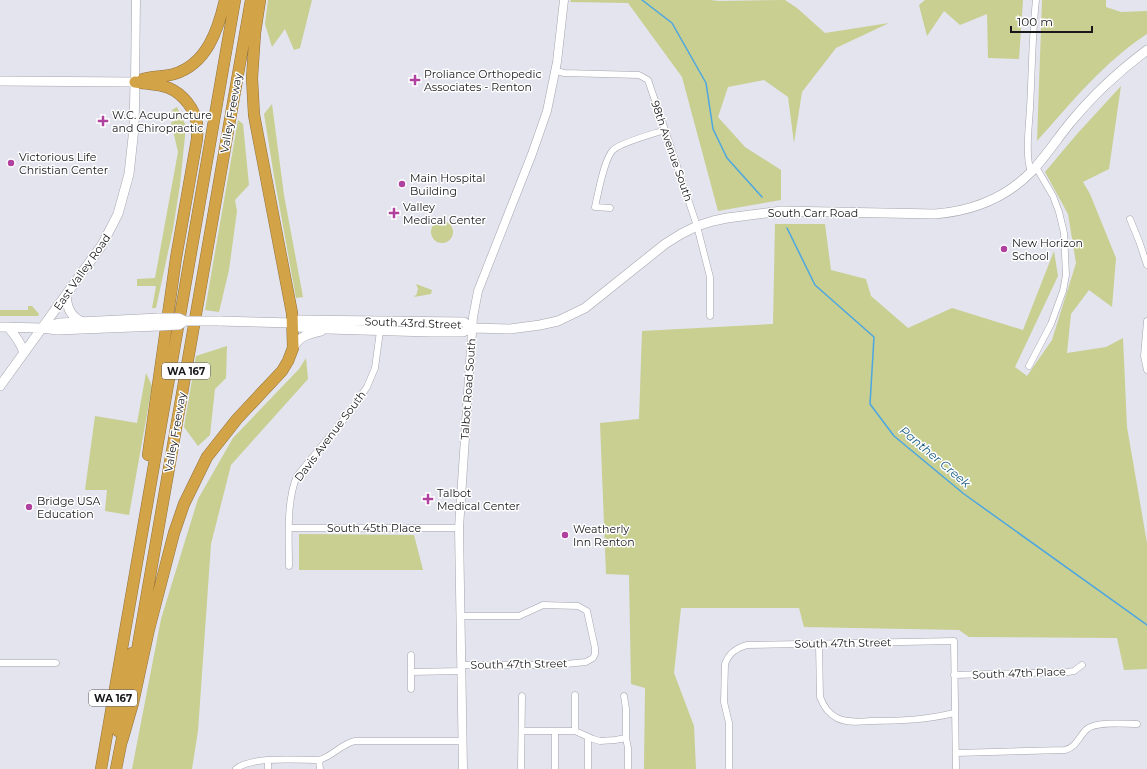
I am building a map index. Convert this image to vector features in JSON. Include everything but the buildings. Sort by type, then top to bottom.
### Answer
[{"type":"highway","points":[[135,82],[176,73],[197,60],[205,51],[220,22],[225,0]]},
{"type":"highway","name":"Valley Freeway","points":[[101,769],[235,0]]},
{"type":"highway","points":[[112,769],[246,0]]},
{"type":"highway","name":"Valley Freeway","points":[[116,769],[251,0]]},
{"type":"highway","points":[[122,741],[133,703],[149,629],[174,533],[184,504],[207,456],[237,419],[282,371],[293,348],[293,323],[254,115],[252,78],[255,33],[260,0]]},
{"type":"highway","points":[[135,82],[168,88],[180,95],[189,103],[197,124],[134,546],[138,555]]},
{"type":"main road","name":"South Carr Road","points":[[472,328],[522,328],[558,321],[585,308],[665,244],[680,234],[697,226],[727,218],[781,211],[910,214],[953,212],[968,209],[991,200],[1010,190],[1033,170],[1070,123],[1110,81],[1132,61],[1147,50]]},
{"type":"main road","points":[[0,81],[135,82]]},
{"type":"main road","name":"East Valley Road","points":[[0,386],[102,245],[118,214],[129,174],[134,128],[135,82]]},
{"type":"main road","points":[[66,295],[68,310],[74,318],[83,322]]},
{"type":"main road","name":"South 43rd Street","points":[[42,328],[57,330],[159,322],[179,318],[185,321],[293,323],[298,320],[464,322],[472,328],[463,332],[380,331],[298,327],[293,323]]},
{"type":"main road","name":"South 43rd Street","points":[[42,328],[59,323],[159,322]]},
{"type":"main road","points":[[4,327],[42,328]]},
{"type":"main road","points":[[4,327],[15,336],[24,353]]},
{"type":"main road","points":[[293,348],[297,341],[305,335],[328,329]]},
{"type":"street","name":"East Valley Road","points":[[135,82],[136,0]]},
{"type":"street","name":"Talbot Road South","points":[[463,769],[460,528],[472,328],[475,304],[478,291],[543,121],[556,71],[564,0]]},
{"type":"street","points":[[1029,366],[1051,324],[1063,291],[1066,275],[1064,233],[1059,212],[1053,196],[1028,165],[1036,0]]},
{"type":"street","name":"98th Avenue South","points":[[556,71],[564,73],[639,75],[648,80],[697,226],[710,277],[710,316]]},
{"type":"street","points":[[610,208],[595,206],[608,158],[612,151],[619,146],[665,130]]},
{"type":"street","points":[[1130,219],[1147,266]]},
{"type":"street","points":[[1147,321],[1144,356],[1147,370]]},
{"type":"street","name":"Davis Avenue South","points":[[289,566],[291,499],[294,483],[297,476],[349,413],[368,387],[375,368],[380,331]]},
{"type":"street","name":"South 45th Place","points":[[290,528],[460,528]]},
{"type":"street","name":"South 47th Street","points":[[411,672],[462,668],[556,665],[586,662],[593,658],[595,654],[587,611],[578,606],[543,605],[519,616],[462,616]]},
{"type":"street","name":"South 47th Street","points":[[729,769],[729,723],[724,702],[724,671],[727,658],[740,647],[747,645],[954,641],[954,674]]},
{"type":"street","points":[[819,644],[820,697],[827,710],[836,718],[852,722],[911,721],[954,713]]},
{"type":"street","points":[[411,655],[411,689]]},
{"type":"street","points":[[0,663],[56,663]]},
{"type":"street","name":"South 47th Place","points":[[954,674],[1068,672],[1074,671],[1082,665]]},
{"type":"street","points":[[954,674],[956,769]]},
{"type":"street","points":[[575,695],[575,731]]},
{"type":"street","points":[[521,769],[522,696]]},
{"type":"street","points":[[624,696],[628,769]]},
{"type":"street","points":[[956,753],[1065,750],[1076,745],[1088,728],[1094,726],[1137,724]]},
{"type":"street","points":[[522,730],[575,731],[600,741],[626,738]]},
{"type":"street","points":[[555,731],[555,769]]},
{"type":"street","points":[[588,737],[588,769]]},
{"type":"street","points":[[236,769],[246,764],[268,760],[319,760],[326,758],[346,744],[355,741],[463,741]]},
{"type":"street","points":[[268,760],[268,769]]},
{"type":"street","points":[[319,760],[320,769]]},
{"type":"green space","points":[[268,0],[312,0],[300,48],[294,50],[285,29],[272,47],[265,24]]},
{"type":"green space","points":[[571,0],[785,0],[797,8],[825,33],[889,23],[836,48],[802,92],[794,143],[788,97],[764,80],[728,87],[718,117],[745,147],[781,170],[781,200],[718,211],[682,77],[628,3],[570,2]]},
{"type":"green space","points":[[925,0],[1023,0],[1019,59],[988,58],[987,14],[960,25],[944,11],[927,36],[919,5]]},
{"type":"green space","points":[[1042,0],[1106,0],[1106,7],[1121,12],[1147,11],[1147,34],[1102,70],[1037,141]]},
{"type":"green space","points":[[1121,86],[1109,169],[1083,182],[1090,194],[1116,258],[1112,307],[1089,290],[1071,314],[1067,353],[1106,347],[1123,338],[1127,427],[1147,543],[1147,669],[1124,670],[1117,638],[969,637],[959,630],[804,627],[799,608],[681,608],[674,673],[694,726],[696,769],[644,769],[645,688],[631,684],[629,575],[606,574],[600,423],[639,419],[642,331],[773,324],[775,224],[825,224],[831,270],[866,279],[871,296],[908,328],[952,308],[1023,330],[1054,251],[1058,276],[1015,367],[1027,376],[1052,340],[1076,263],[1068,214],[1045,172]]},
{"type":"green space","points":[[272,104],[284,195],[303,297],[296,298],[264,114]]},
{"type":"green space","points":[[177,107],[186,126],[180,185],[173,229],[156,308],[152,308],[156,286],[137,286],[137,279],[155,278],[178,152],[171,122],[175,121],[172,110]]},
{"type":"green space","points":[[238,120],[243,124],[249,185],[235,200],[237,211],[229,270],[219,312],[205,310]]},
{"type":"green space","points":[[442,221],[450,224],[453,232],[450,240],[442,243],[434,240],[431,232],[434,224]]},
{"type":"green space","points":[[416,284],[432,290],[431,294],[414,297],[415,295],[416,296],[418,289]]},
{"type":"green space","points":[[28,306],[32,306],[39,314],[38,316],[0,316],[0,310],[28,310]]},
{"type":"green space","points":[[227,346],[226,378],[215,389],[210,435],[198,446],[184,427],[196,356]]},
{"type":"green space","points":[[306,358],[308,379],[231,465],[211,544],[198,731],[192,769],[132,769],[161,619],[198,499],[233,438],[299,369]]},
{"type":"green space","points":[[146,373],[152,386],[129,515],[105,511],[107,490],[85,490],[95,416],[137,423]]},
{"type":"green space","points":[[299,534],[414,535],[423,570],[299,570]]},
{"type":"waterway","name":"Panther Creek","points":[[642,0],[672,23],[706,83],[713,129],[727,158],[762,197]]},
{"type":"waterway","name":"Panther Creek","points":[[787,228],[815,285],[874,337],[870,404],[894,436],[964,494],[1147,625]]},
{"type":"place","name":"Proliance Orthopedic Associates - Renton","points":[[415,80]]},
{"type":"place","name":"W.C. Acupuncture and Chiropractic","points":[[103,121]]},
{"type":"place","name":"Victorious Life Christian Center","points":[[11,163]]},
{"type":"place","name":"Main Hospital Building","points":[[402,184]]},
{"type":"place","name":"Valley Medical Center","points":[[394,213]]},
{"type":"place","name":"New Horizon School","points":[[1004,249]]},
{"type":"place","name":"Talbot Medical Center","points":[[428,499]]},
{"type":"place","name":"Bridge USA Education","points":[[29,507]]},
{"type":"place","name":"Weatherly Inn Renton","points":[[565,535]]}]
